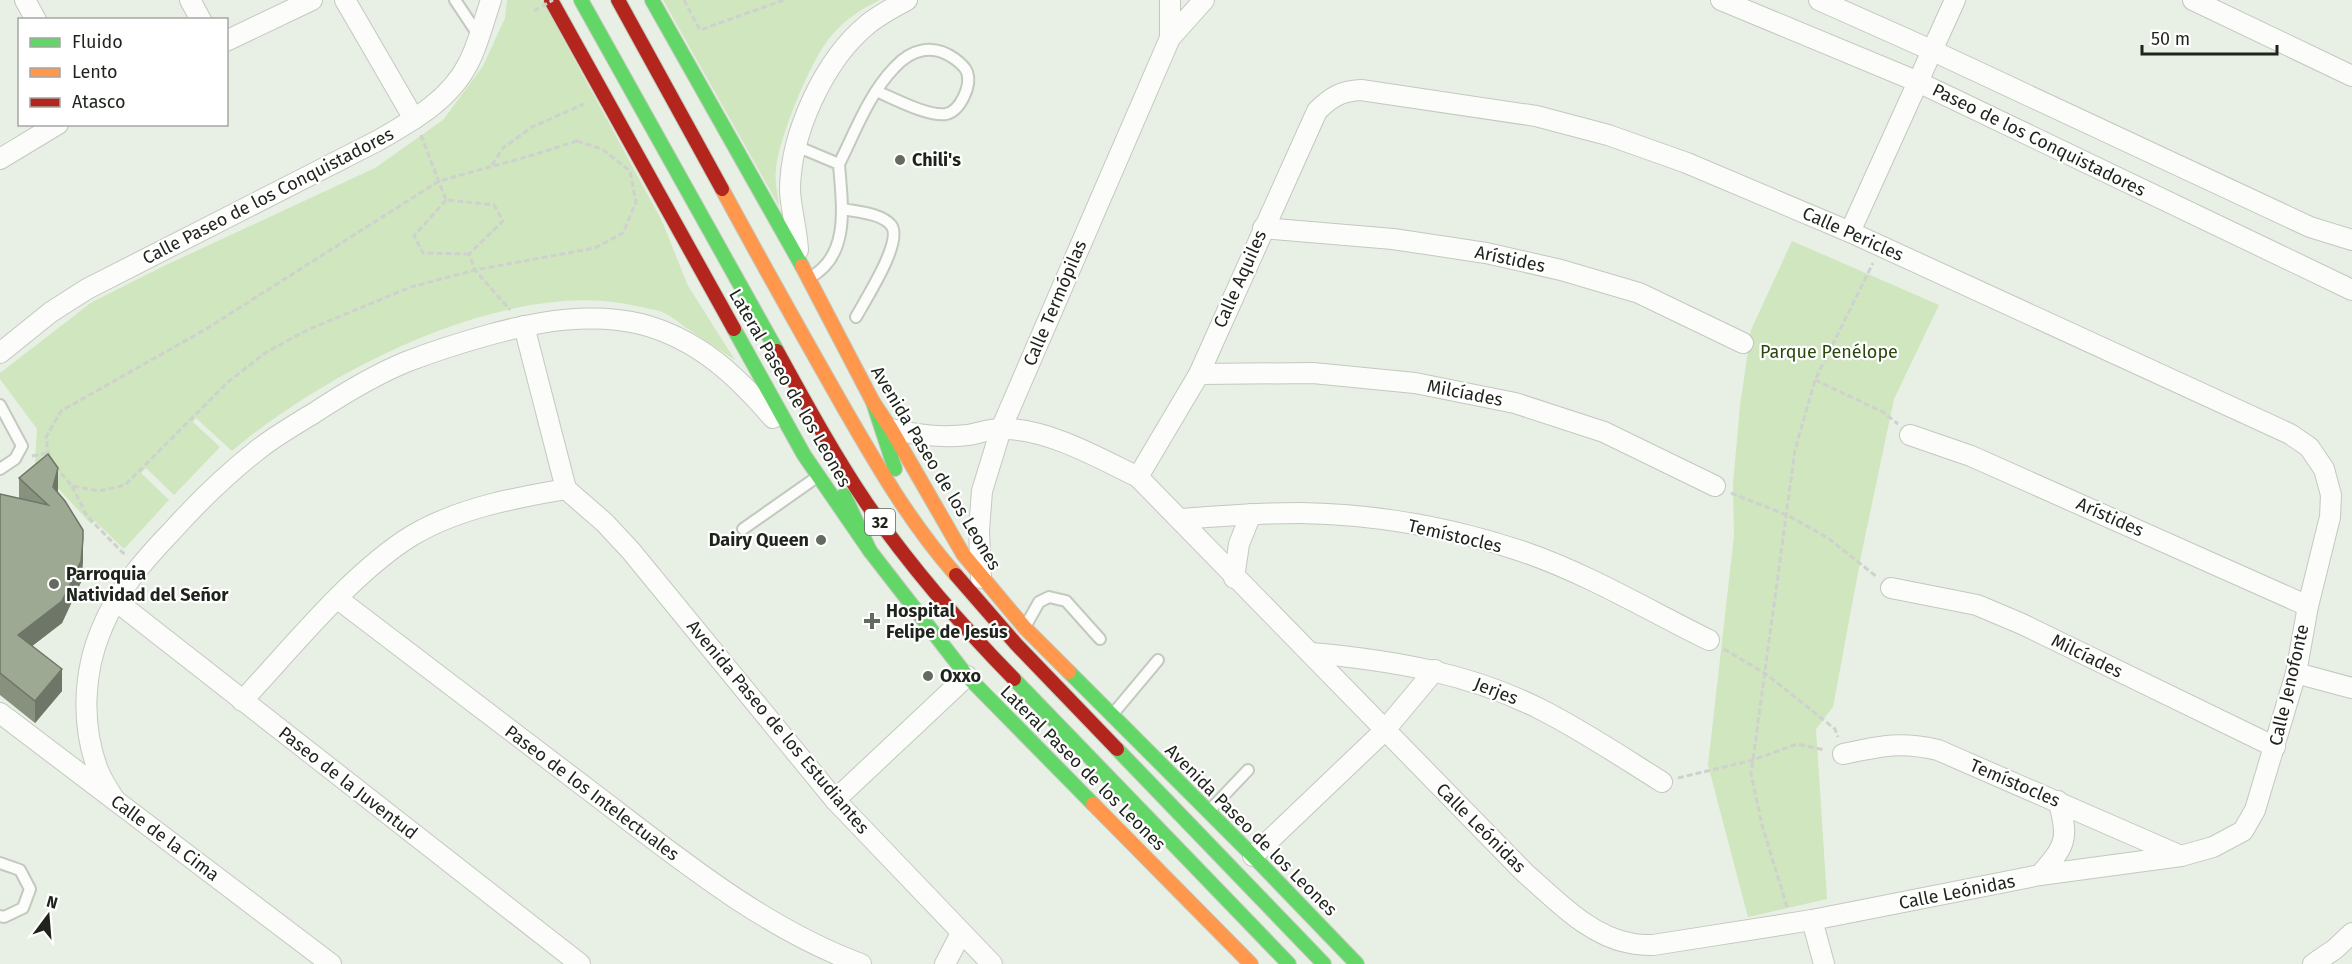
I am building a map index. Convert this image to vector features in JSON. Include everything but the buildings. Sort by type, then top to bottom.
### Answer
[{"type":"main road","name":"Lateral Paseo de los Leones","points":[[552,0],[804,455],[870,551],[967,676],[1251,964]]},
{"type":"main road","name":"32","points":[[581,0],[797,387],[866,502],[921,576],[997,662],[1289,964]]},
{"type":"main road","name":"Avenida Paseo de los Leones","points":[[618,0],[801,332],[887,482],[931,547],[963,587],[1016,644],[1324,964]]},
{"type":"main road","name":"Avenida Paseo de los Leones","points":[[652,0],[798,259],[873,402],[947,527],[981,578],[1025,628],[1253,856],[1357,964]]},
{"type":"main road","points":[[797,387],[870,551]]},
{"type":"main road","points":[[873,402],[911,518]]},
{"type":"street","points":[[25,0],[35,18]]},
{"type":"street","points":[[190,0],[200,18]]},
{"type":"street","points":[[228,40],[312,0]]},
{"type":"street","points":[[345,0],[414,119]]},
{"type":"street","name":"Calle Paseo de los Conquistadores","points":[[0,353],[51,312],[87,289],[379,140],[414,119],[449,91],[469,63],[491,0]]},
{"type":"street","points":[[798,259],[790,190],[796,146],[814,95],[839,54],[868,24],[907,0]]},
{"type":"street","name":"Calle Termópilas","points":[[1170,0],[1170,38]]},
{"type":"street","name":"Calle Termópilas","points":[[981,578],[979,530],[982,491],[1000,429],[1170,38],[1204,0]]},
{"type":"street","name":"Paseo de los Conquistadores","points":[[1721,0],[1916,81],[2352,290]]},
{"type":"street","name":"Paseo de los Conquistadores","points":[[1819,0],[2310,227],[2352,240]]},
{"type":"street","points":[[1850,232],[1916,81],[1955,0]]},
{"type":"street","points":[[2193,0],[2352,76]]},
{"type":"street","name":"Calle Pericles","points":[[1347,90],[1390,93],[1536,116],[1608,135],[1686,163],[1850,232],[2290,434],[2308,447],[2324,469]]},
{"type":"street","name":"Calle Aquiles","points":[[1138,477],[1199,374],[1317,111],[1329,98],[1347,90]]},
{"type":"street","points":[[0,159],[55,126]]},
{"type":"street","name":"Arístides","points":[[1263,228],[1416,243],[1486,253],[1561,270],[1639,293],[1743,344]]},
{"type":"street","points":[[115,800],[98,771],[90,742],[86,713],[92,660],[102,628],[116,601],[147,557],[200,501],[260,448],[348,391],[404,363],[456,344],[524,326],[582,318],[609,319],[640,324],[672,335],[726,368],[750,391],[804,455]]},
{"type":"street","points":[[242,701],[338,599],[387,552],[415,534],[445,520],[500,501],[566,489],[524,326]]},
{"type":"street","name":"Milcíades","points":[[1199,374],[1313,373],[1415,383],[1515,403],[1604,432],[1715,486]]},
{"type":"street","name":"Calle Leónidas","points":[[891,429],[940,437],[1000,429],[1046,437],[1087,452],[1138,477],[1181,519],[1234,578],[1311,653],[1384,731],[1525,873],[1576,917],[1599,932],[1628,943],[1653,945],[1812,920],[2040,875],[2181,856]]},
{"type":"street","name":"Arístides","points":[[1910,435],[1971,456],[2308,606]]},
{"type":"street","name":"Calle Jenofonte","points":[[2181,856],[2213,847],[2243,831],[2255,810],[2296,673],[2308,606],[2330,517],[2331,495],[2324,469]]},
{"type":"street","name":"Avenida Paseo de los Estudiantes","points":[[566,489],[599,517],[631,551],[836,800],[992,964]]},
{"type":"street","points":[[1234,578],[1239,544],[1251,514]]},
{"type":"street","name":"Temístocles","points":[[1181,519],[1251,514],[1311,514],[1402,523],[1459,534],[1524,552],[1581,575],[1709,640]]},
{"type":"street","name":"Milcíades","points":[[1891,588],[1977,605],[2022,624],[2275,747]]},
{"type":"street","name":"Paseo de los Intelectuales","points":[[338,599],[671,853],[740,900],[793,932],[861,964]]},
{"type":"street","name":"Paseo de la Juventud","points":[[116,601],[580,964]]},
{"type":"street","name":"Jerjes","points":[[1311,653],[1360,657],[1435,670],[1539,708],[1662,782]]},
{"type":"street","points":[[1253,856],[1384,731],[1435,670]]},
{"type":"street","points":[[2296,673],[2352,688]]},
{"type":"street","points":[[836,800],[967,676]]},
{"type":"street","name":"Calle de la Cima","points":[[0,713],[115,800],[317,960]]},
{"type":"street","name":"Temístocles","points":[[1844,754],[1889,744],[1915,745],[1938,750],[2181,856]]},
{"type":"street","points":[[2040,875],[2060,852],[2065,836],[2064,820],[2058,801]]},
{"type":"street","points":[[1812,920],[1824,964]]},
{"type":"street","points":[[945,964],[961,933]]},
{"type":"street","points":[[2313,964],[2335,949],[2352,933]]},
{"type":"lane","points":[[455,0],[479,37]]},
{"type":"lane","points":[[808,278],[822,271],[834,256],[843,209],[839,164],[876,91],[887,75],[905,57],[926,48],[950,55],[961,63],[968,73],[967,87],[962,100],[955,109],[947,114],[922,110],[876,91]]},
{"type":"lane","points":[[796,146],[839,164]]},
{"type":"lane","points":[[843,209],[882,218],[890,224],[894,233],[892,249],[856,317]]},
{"type":"lane","points":[[0,405],[3,418],[22,446],[20,454],[0,469]]},
{"type":"lane","points":[[743,529],[818,477]]},
{"type":"lane","points":[[1025,628],[1039,602],[1049,597],[1066,601],[1100,639]]},
{"type":"lane","points":[[1112,715],[1158,660]]},
{"type":"lane","points":[[1208,811],[1248,770]]},
{"type":"lane","points":[[0,863],[20,870],[30,889],[23,908],[4,917],[0,916]]},
{"type":"path","points":[[534,11],[552,0]]},
{"type":"path","points":[[684,0],[700,30],[783,0]]},
{"type":"path","points":[[491,167],[503,148],[532,127],[603,95]]},
{"type":"path","points":[[414,119],[446,200]]},
{"type":"path","points":[[72,486],[99,491],[125,485],[228,382],[265,353],[307,330],[411,287],[475,270],[595,248],[623,233],[636,202],[630,171],[602,149],[577,141],[439,181],[206,329],[61,411],[46,437],[48,453],[54,465],[72,486],[87,516],[123,553],[147,557]]},
{"type":"path","points":[[446,200],[494,205],[503,221],[469,254],[423,253],[414,236],[446,200]]},
{"type":"path","points":[[1792,923],[1762,825],[1751,774],[1795,450],[1815,381],[1882,247]]},
{"type":"path","points":[[469,254],[475,270],[524,326]]},
{"type":"path","points":[[1815,381],[1883,412],[1910,435]]},
{"type":"path","points":[[1715,486],[1787,515],[1828,538],[1891,588]]},
{"type":"path","points":[[1709,640],[1766,674],[1835,729],[1844,754]]},
{"type":"path","points":[[1662,782],[1753,760],[1797,744],[1844,754]]},
{"type":"green space","points":[[507,0],[542,0],[662,221],[688,286],[735,360],[668,315],[636,306],[586,300],[533,305],[478,318],[422,337],[368,362],[317,390],[232,451],[196,418],[193,422],[220,447],[174,495],[146,468],[141,473],[169,500],[124,549],[95,521],[91,524],[35,463],[37,429],[0,379],[0,373],[92,302],[375,168],[443,120],[483,66],[505,18]]},
{"type":"green space","points":[[663,0],[880,0],[854,15],[837,29],[824,46],[806,79],[778,155],[775,178],[779,206]]},
{"type":"green space","name":"Parque Penélope","points":[[1792,241],[1939,305],[1894,399],[1862,551],[1833,707],[1816,729],[1827,899],[1748,917],[1708,765],[1734,536],[1733,484],[1740,406],[1751,330]]},
{"type":"traffic: fast","points":[[581,0],[777,351]]},
{"type":"traffic: fast","points":[[652,0],[802,266]]},
{"type":"traffic: fast","points":[[734,329],[804,455],[870,551],[967,676],[1093,804]]},
{"type":"traffic: fast","points":[[873,402],[895,469]]},
{"type":"traffic: fast","points":[[844,495],[870,551]]},
{"type":"traffic: fast","points":[[1069,672],[1357,964]]},
{"type":"traffic: fast","points":[[1014,679],[1289,964]]},
{"type":"traffic: fast","points":[[1117,749],[1324,964]]},
{"type":"traffic: slow","points":[[722,189],[813,354],[883,473],[924,536],[956,575]]},
{"type":"traffic: slow","points":[[802,266],[873,402],[963,554],[1025,628],[1069,672]]},
{"type":"traffic: slow","points":[[1093,804],[1251,964]]},
{"type":"traffic: jam","points":[[551,0],[734,329]]},
{"type":"traffic: jam","points":[[618,0],[722,189]]},
{"type":"traffic: jam","points":[[777,351],[843,467],[867,504],[937,595],[1014,679]]},
{"type":"traffic: jam","points":[[956,575],[1016,644],[1117,749]]},
{"type":"place","name":"Chili's","points":[[900,160]]},
{"type":"place","name":"Dairy Queen","points":[[821,540]]},
{"type":"place","name":"Parroquia Natividad del Señor","points":[[54,584]]},
{"type":"place","name":"Hospital Felipe de Jesús","points":[[872,621]]},
{"type":"place","name":"Oxxo","points":[[928,676]]}]
